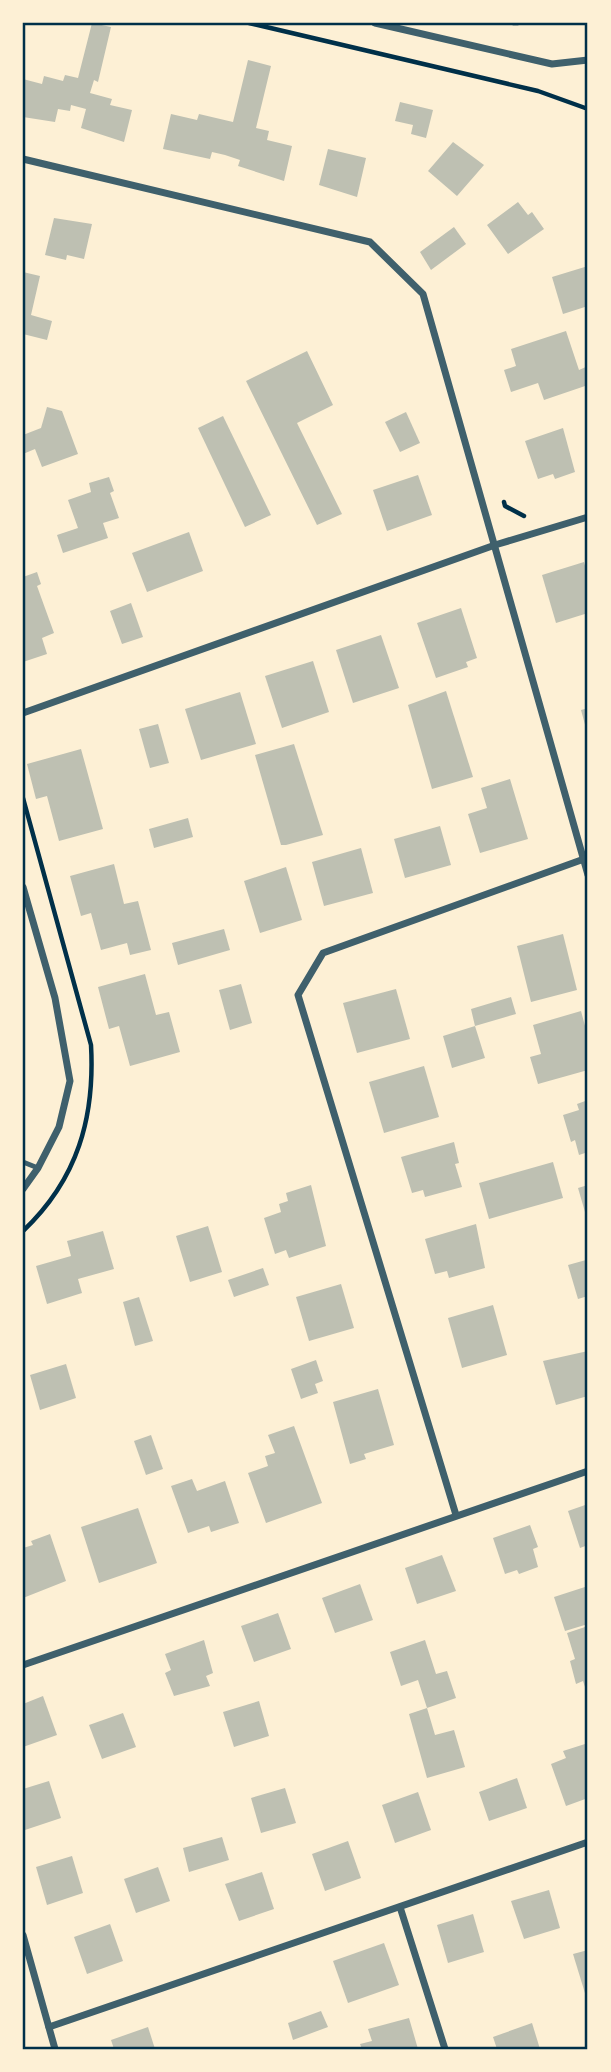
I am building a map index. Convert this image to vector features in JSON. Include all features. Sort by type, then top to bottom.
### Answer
[{"type":"street","points":[[375,23],[552,64],[588,60]]},
{"type":"street","points":[[23,159],[370,242],[423,294],[588,875]]},
{"type":"street","points":[[23,713],[495,545],[588,517]]},
{"type":"street","points":[[456,1515],[298,995],[323,953],[584,859]]},
{"type":"street","points":[[23,887],[55,998],[70,1081],[59,1127],[38,1168],[23,1189]]},
{"type":"street","points":[[23,1665],[588,1471]]},
{"type":"street","points":[[49,2027],[588,1842]]},
{"type":"street","points":[[400,1907],[445,2049]]},
{"type":"street","points":[[23,1935],[55,2049]]},
{"type":"lane","points":[[23,1162],[38,1168]]},
{"type":"path","points":[[249,23],[538,91],[588,109]]},
{"type":"path","points":[[501,493],[505,506],[522,517],[536,512]]},
{"type":"building","points":[[92,23],[111,27],[98,82],[94,80],[90,93],[112,99],[110,105],[132,110],[124,142],[81,128],[86,109],[71,105],[70,111],[58,109],[55,122],[23,117],[23,79],[42,84],[44,76],[63,81],[65,75],[78,78]]},
{"type":"building","points":[[248,60],[271,66],[256,128],[269,131],[267,140],[292,146],[284,181],[238,166],[240,160],[225,155],[212,152],[210,159],[163,149],[171,114],[197,120],[199,114],[233,122]]},
{"type":"building","points":[[400,102],[433,110],[426,138],[411,134],[413,125],[395,121]]},
{"type":"building","points":[[453,142],[484,165],[457,196],[428,171]]},
{"type":"building","points":[[328,149],[366,158],[357,197],[319,185]]},
{"type":"building","points":[[518,202],[528,215],[532,212],[544,229],[508,254],[487,225]]},
{"type":"building","points":[[54,218],[92,224],[84,259],[67,255],[66,260],[45,255]]},
{"type":"building","points":[[454,227],[466,244],[431,270],[420,252]]},
{"type":"building","points":[[588,266],[588,306],[563,314],[552,277]]},
{"type":"building","points":[[23,272],[40,276],[31,315],[52,321],[47,340],[23,334]]},
{"type":"building","points":[[566,331],[579,370],[588,366],[588,385],[544,400],[538,383],[511,392],[504,370],[516,366],[511,349]]},
{"type":"building","points":[[307,351],[333,405],[297,423],[342,514],[317,525],[246,381]]},
{"type":"building","points":[[47,407],[62,411],[78,454],[42,467],[35,449],[23,454],[23,435],[41,428]]},
{"type":"building","points":[[406,412],[420,443],[400,452],[385,422]]},
{"type":"building","points":[[223,416],[271,515],[245,527],[198,428]]},
{"type":"building","points":[[563,428],[575,472],[555,479],[553,474],[538,479],[525,441]]},
{"type":"building","points":[[418,475],[432,515],[387,531],[373,490]]},
{"type":"building","points":[[109,477],[114,491],[110,493],[119,518],[103,523],[108,538],[63,553],[57,535],[78,528],[68,500],[91,492],[89,483]]},
{"type":"building","points":[[189,532],[203,571],[147,592],[132,553]]},
{"type":"building","points":[[584,562],[588,577],[588,613],[556,623],[542,575]]},
{"type":"building","points":[[37,572],[41,584],[37,586],[54,633],[42,638],[47,654],[23,662],[23,577]]},
{"type":"building","points":[[131,603],[143,637],[122,644],[110,611]]},
{"type":"building","points":[[461,608],[477,658],[466,662],[468,667],[436,678],[417,623]]},
{"type":"building","points":[[381,635],[399,688],[353,703],[336,650]]},
{"type":"building","points":[[313,661],[329,712],[282,728],[265,676]]},
{"type":"building","points":[[446,691],[473,777],[432,789],[408,705]]},
{"type":"building","points":[[240,692],[256,744],[201,760],[185,709]]},
{"type":"building","points":[[588,708],[588,732],[587,732],[581,710]]},
{"type":"building","points":[[158,724],[169,763],[150,768],[139,729]]},
{"type":"building","points":[[294,744],[323,835],[281,845],[255,755]]},
{"type":"building","points":[[81,749],[103,829],[59,841],[47,796],[36,799],[27,764]]},
{"type":"building","points":[[510,779],[528,839],[480,853],[468,814],[487,808],[481,788]]},
{"type":"building","points":[[188,818],[193,837],[154,848],[149,829]]},
{"type":"building","points":[[440,826],[451,865],[405,878],[394,839]]},
{"type":"building","points":[[361,848],[373,893],[324,906],[312,862]]},
{"type":"building","points":[[114,864],[124,904],[138,901],[151,950],[130,955],[127,943],[101,950],[91,913],[81,916],[70,876]]},
{"type":"building","points":[[286,867],[302,920],[260,933],[244,881]]},
{"type":"building","points":[[224,929],[230,950],[178,965],[172,943]]},
{"type":"building","points":[[563,934],[577,990],[531,1002],[517,946]]},
{"type":"building","points":[[145,974],[156,1015],[169,1012],[180,1052],[130,1066],[119,1026],[109,1029],[98,987]]},
{"type":"building","points":[[241,984],[252,1023],[230,1030],[219,990]]},
{"type":"building","points":[[396,989],[410,1039],[357,1053],[343,1003]]},
{"type":"building","points":[[511,997],[516,1014],[475,1026],[471,1009]]},
{"type":"building","points":[[581,1011],[588,1037],[588,1070],[538,1084],[530,1057],[541,1054],[533,1025]]},
{"type":"building","points":[[475,1026],[485,1058],[452,1068],[443,1036]]},
{"type":"building","points":[[424,1066],[439,1117],[384,1133],[369,1082]]},
{"type":"building","points":[[588,1100],[588,1152],[579,1155],[575,1140],[571,1142],[563,1115],[579,1110],[577,1104]]},
{"type":"building","points":[[454,1142],[459,1163],[455,1164],[462,1187],[425,1197],[423,1190],[412,1193],[401,1157]]},
{"type":"building","points":[[553,1162],[563,1198],[489,1219],[479,1183]]},
{"type":"building","points":[[311,1185],[326,1246],[289,1258],[286,1250],[275,1254],[264,1218],[281,1212],[279,1204],[288,1201],[286,1193]]},
{"type":"building","points":[[588,1185],[588,1212],[585,1212],[578,1188]]},
{"type":"building","points":[[476,1224],[485,1268],[449,1278],[447,1271],[435,1274],[425,1239]]},
{"type":"building","points":[[208,1226],[222,1272],[190,1282],[176,1236]]},
{"type":"building","points":[[103,1231],[114,1269],[78,1279],[82,1293],[47,1304],[36,1266],[71,1256],[67,1241]]},
{"type":"building","points":[[586,1260],[588,1296],[578,1299],[568,1265]]},
{"type":"building","points":[[263,1268],[269,1285],[234,1297],[228,1280]]},
{"type":"building","points":[[341,1284],[354,1328],[309,1341],[296,1297]]},
{"type":"building","points":[[139,1297],[153,1341],[135,1346],[123,1302]]},
{"type":"building","points":[[493,1305],[507,1355],[462,1368],[448,1318]]},
{"type":"building","points":[[588,1351],[588,1396],[556,1405],[543,1361]]},
{"type":"building","points":[[316,1360],[323,1381],[315,1384],[318,1393],[301,1399],[291,1369]]},
{"type":"building","points":[[66,1364],[76,1398],[40,1410],[30,1375]]},
{"type":"building","points":[[378,1389],[394,1445],[364,1454],[366,1459],[350,1464],[333,1402]]},
{"type":"building","points":[[294,1426],[322,1503],[266,1523],[248,1473],[268,1466],[265,1456],[275,1453],[268,1435]]},
{"type":"building","points":[[151,1435],[163,1469],[146,1475],[134,1441]]},
{"type":"building","points":[[192,1479],[197,1491],[225,1481],[239,1523],[211,1532],[209,1526],[188,1533],[171,1486]]},
{"type":"building","points":[[588,1504],[588,1545],[580,1548],[568,1511]]},
{"type":"building","points":[[138,1508],[157,1563],[99,1583],[81,1527]]},
{"type":"building","points":[[530,1525],[538,1547],[533,1549],[538,1567],[519,1574],[517,1570],[505,1574],[493,1538]]},
{"type":"building","points":[[50,1534],[66,1581],[23,1598],[23,1548],[33,1545],[31,1541]]},
{"type":"building","points":[[442,1555],[456,1591],[417,1604],[405,1568]]},
{"type":"building","points":[[360,1584],[373,1620],[335,1633],[322,1598]]},
{"type":"building","points":[[588,1586],[588,1624],[565,1631],[554,1597]]},
{"type":"building","points":[[278,1613],[291,1649],[254,1662],[241,1626]]},
{"type":"building","points":[[588,1626],[588,1696],[583,1681],[576,1684],[570,1661],[575,1659],[567,1633]]},
{"type":"building","points":[[204,1640],[213,1673],[206,1676],[210,1686],[174,1696],[165,1673],[171,1670],[165,1654]]},
{"type":"building","points":[[425,1640],[436,1674],[447,1671],[456,1698],[427,1708],[418,1680],[401,1686],[390,1652]]},
{"type":"building","points":[[43,1696],[57,1735],[23,1747],[23,1704]]},
{"type":"building","points":[[259,1701],[269,1736],[234,1747],[223,1712]]},
{"type":"building","points":[[427,1708],[435,1735],[454,1730],[465,1767],[427,1778],[409,1714]]},
{"type":"building","points":[[123,1713],[136,1747],[102,1759],[89,1725]]},
{"type":"building","points":[[585,1744],[588,1754],[588,1798],[566,1806],[551,1764],[566,1758],[563,1751]]},
{"type":"building","points":[[517,1778],[527,1808],[489,1821],[479,1792]]},
{"type":"building","points":[[49,1781],[61,1818],[25,1830],[23,1789]]},
{"type":"building","points":[[285,1788],[296,1823],[261,1833],[251,1798]]},
{"type":"building","points":[[418,1792],[431,1830],[395,1843],[382,1805]]},
{"type":"building","points":[[222,1837],[229,1860],[189,1872],[183,1848]]},
{"type":"building","points":[[348,1841],[361,1878],[325,1891],[312,1854]]},
{"type":"building","points":[[72,1856],[83,1893],[47,1905],[36,1867]]},
{"type":"building","points":[[158,1867],[170,1901],[136,1913],[124,1879]]},
{"type":"building","points":[[262,1872],[274,1909],[239,1921],[225,1884]]},
{"type":"building","points":[[549,1890],[560,1928],[524,1939],[511,1901]]},
{"type":"building","points":[[473,1914],[484,1952],[448,1963],[437,1925]]},
{"type":"building","points":[[110,1924],[123,1961],[87,1974],[74,1937]]},
{"type":"building","points":[[384,1943],[399,1985],[348,2003],[333,1961]]},
{"type":"building","points":[[588,1950],[588,2003],[573,1954]]},
{"type":"building","points":[[321,2011],[328,2027],[293,2040],[288,2023]]},
{"type":"building","points":[[409,2018],[418,2049],[362,2049],[360,2044],[372,2041],[368,2029]]},
{"type":"building","points":[[532,2023],[540,2049],[497,2049],[493,2037]]},
{"type":"building","points":[[148,2027],[155,2049],[114,2049],[111,2040]]}]
